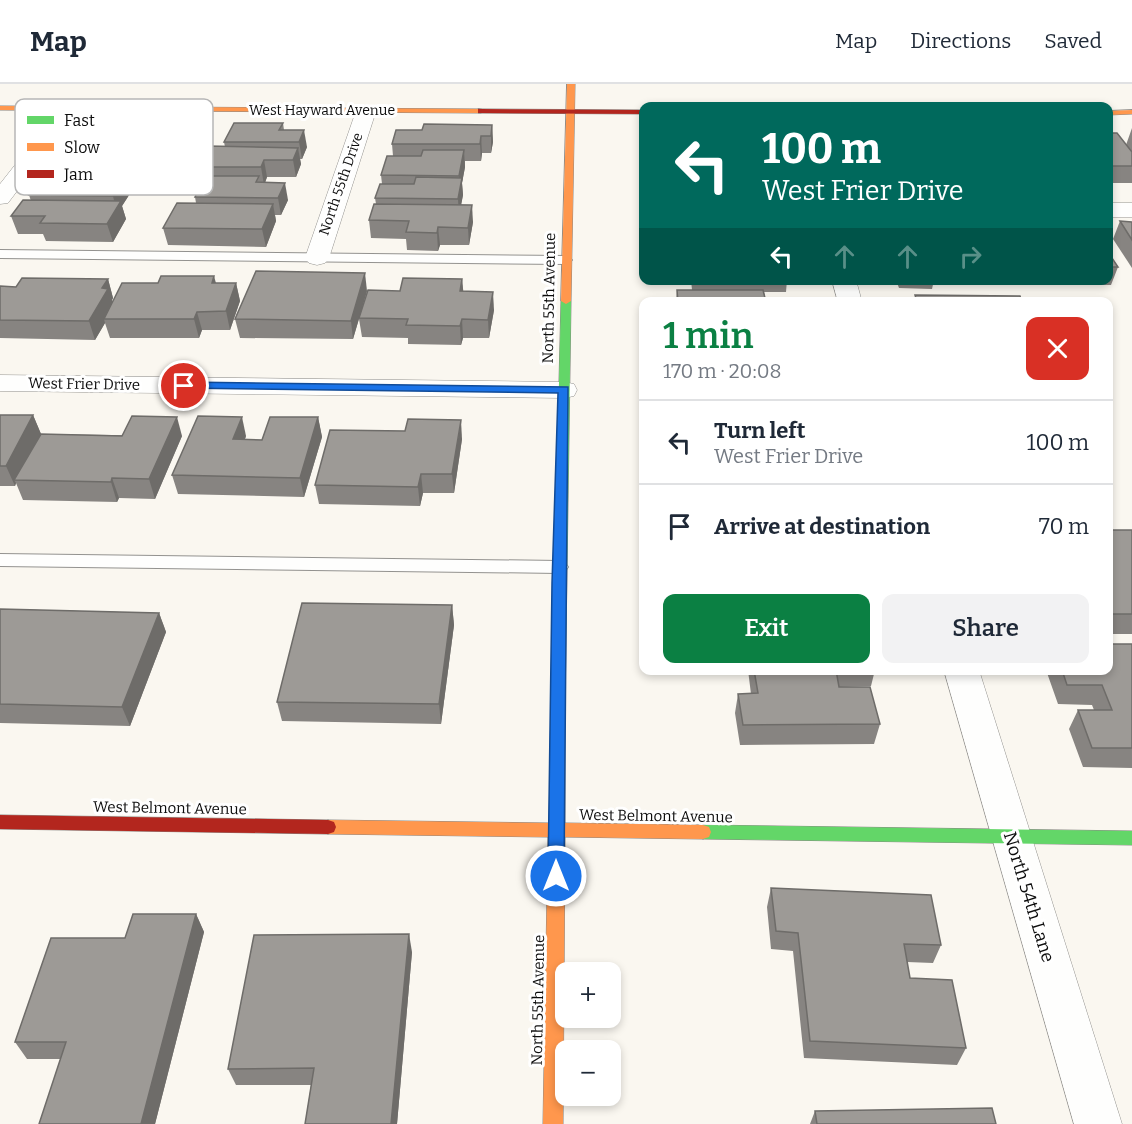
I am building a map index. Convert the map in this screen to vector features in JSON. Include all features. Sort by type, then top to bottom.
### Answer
[{"type":"street","name":"North 55th Avenue","points":[[553,1124],[559,567],[571,84]]},
{"type":"street","name":"West Hayward Avenue","points":[[213,109],[639,112]]},
{"type":"street","name":"North 55th Drive","points":[[317,258],[366,111]]},
{"type":"street","points":[[1113,113],[1132,112]]},
{"type":"street","points":[[0,198],[15,179]]},
{"type":"street","points":[[1113,210],[1132,210]]},
{"type":"street","name":"West Frier Drive","points":[[0,383],[564,390]]},
{"type":"street","name":"North 54th Lane","points":[[962,675],[1098,1124]]},
{"type":"street","name":"West Belmont Avenue","points":[[0,822],[1132,838]]},
{"type":"lane","points":[[0,254],[566,260]]},
{"type":"lane","points":[[0,560],[559,567]]},
{"type":"building","points":[[234,123],[283,123],[279,130],[304,130],[299,142],[224,142]]},
{"type":"building","points":[[424,124],[492,125],[491,136],[481,136],[480,144],[392,144],[396,130],[422,130]]},
{"type":"building","points":[[1113,133],[1117,133],[1132,152],[1132,166],[1113,166]]},
{"type":"building","points":[[213,146],[298,148],[293,160],[264,160],[261,167],[213,167]]},
{"type":"building","points":[[423,150],[464,150],[459,176],[381,175],[387,156],[421,156]]},
{"type":"building","points":[[213,176],[259,176],[256,182],[285,183],[278,198],[195,197],[196,195],[213,195]]},
{"type":"building","points":[[416,177],[462,178],[458,199],[375,198],[380,184],[414,184]]},
{"type":"building","points":[[29,195],[114,195],[113,196]]},
{"type":"building","points":[[23,200],[121,201],[107,224],[40,223],[45,216],[11,216]]},
{"type":"building","points":[[177,203],[273,204],[262,229],[163,228]]},
{"type":"building","points":[[374,204],[472,205],[468,228],[438,227],[437,233],[406,232],[409,221],[369,220]]},
{"type":"building","points":[[1120,221],[1132,222],[1132,240]]},
{"type":"building","points":[[256,271],[365,273],[351,321],[235,319]]},
{"type":"building","points":[[161,276],[214,276],[212,283],[236,283],[226,311],[197,312],[194,319],[104,319],[122,283],[158,283]]},
{"type":"building","points":[[22,278],[108,279],[102,288],[108,289],[89,321],[0,320],[0,286],[16,287]]},
{"type":"building","points":[[403,278],[462,279],[460,291],[493,292],[488,320],[462,319],[460,326],[406,325],[408,319],[359,318],[368,290],[400,291]]},
{"type":"building","points":[[677,290],[763,290],[765,297],[678,297]]},
{"type":"building","points":[[915,295],[1020,297],[916,297]]},
{"type":"building","points":[[0,415],[33,415],[6,466],[0,466]]},
{"type":"building","points":[[132,416],[177,417],[149,479],[112,478],[111,482],[14,480],[41,434],[122,436]]},
{"type":"building","points":[[198,416],[242,417],[233,439],[262,440],[270,417],[318,417],[300,478],[172,475]]},
{"type":"building","points":[[408,419],[461,420],[452,474],[421,474],[418,487],[315,485],[330,430],[405,431]]},
{"type":"building","points":[[1113,530],[1132,530],[1132,614],[1113,614]]},
{"type":"building","points":[[302,603],[452,605],[439,704],[277,702]]},
{"type":"building","points":[[0,609],[159,613],[122,707],[0,704]]},
{"type":"building","points":[[1113,644],[1132,644],[1132,748],[1092,748],[1078,710],[1112,710],[1102,685],[1067,685],[1064,675],[1113,675]]},
{"type":"building","points":[[755,675],[837,675],[839,687],[870,687],[880,724],[743,725],[738,694],[758,693]]},
{"type":"building","points":[[771,888],[931,895],[941,945],[904,944],[910,978],[952,980],[966,1048],[810,1041],[798,933],[776,931]]},
{"type":"building","points":[[133,914],[196,914],[141,1124],[39,1124],[66,1042],[15,1042],[51,938],[125,938]]},
{"type":"building","points":[[409,934],[391,1124],[305,1124],[314,1068],[228,1069],[254,935]]},
{"type":"building","points":[[992,1108],[996,1124],[817,1124],[815,1111]]},
{"type":"traffic: fast","points":[[558,707],[566,301]]},
{"type":"traffic: fast","points":[[703,832],[1132,838]]},
{"type":"traffic: slow","points":[[566,301],[571,84]]},
{"type":"traffic: slow","points":[[0,108],[15,108]]},
{"type":"traffic: slow","points":[[213,109],[481,111]]},
{"type":"traffic: slow","points":[[1113,113],[1132,112]]},
{"type":"traffic: slow","points":[[553,1124],[558,707]]},
{"type":"traffic: slow","points":[[328,827],[703,832]]},
{"type":"traffic: jam","points":[[481,111],[639,112]]},
{"type":"traffic: jam","points":[[0,822],[328,827]]},
{"type":"route","points":[[184,386],[564,390],[559,583],[556,876]]}]
